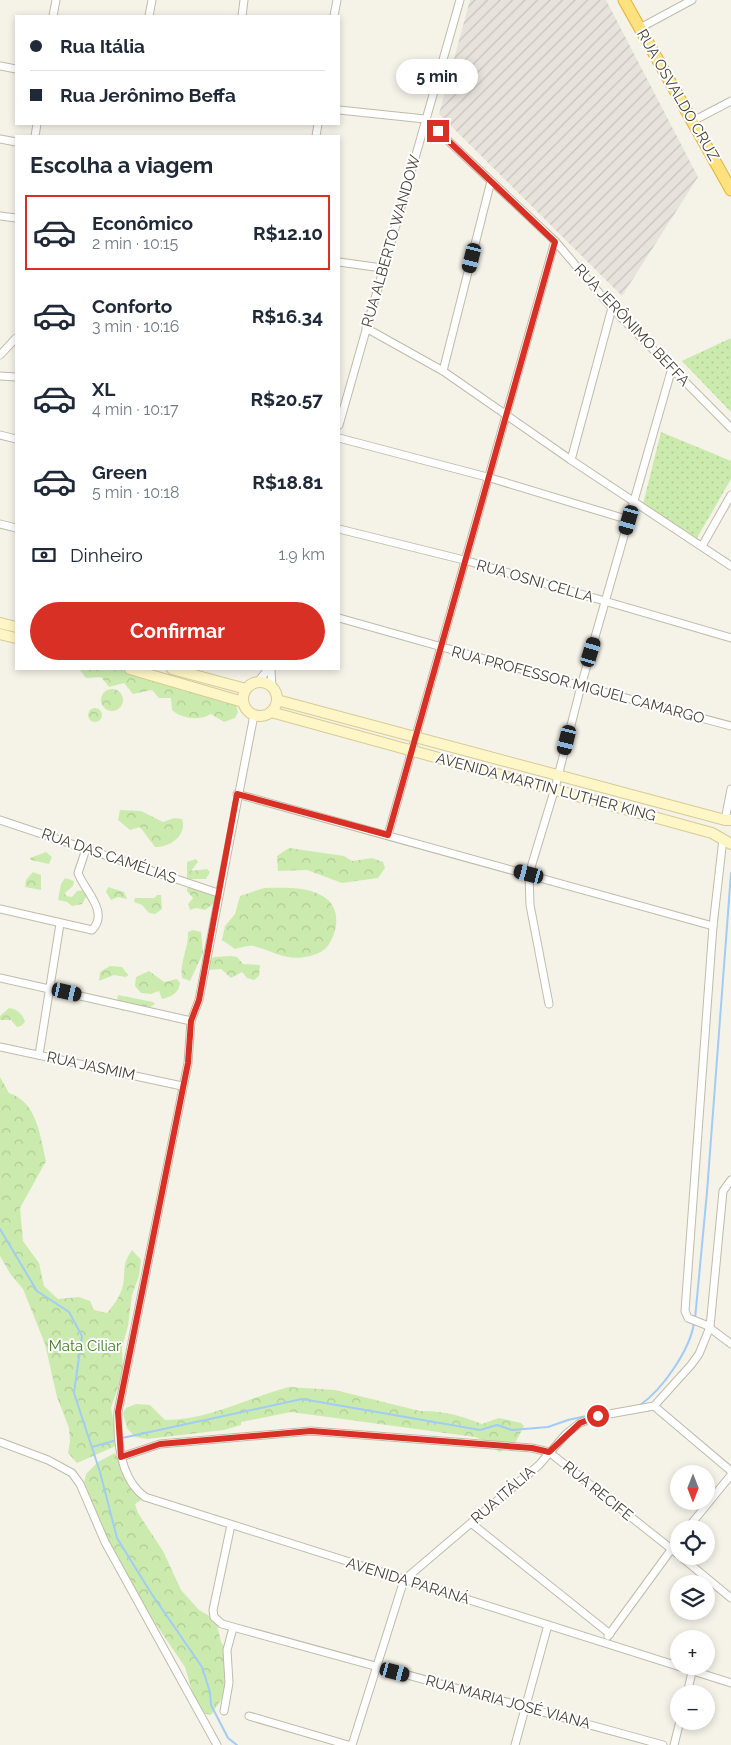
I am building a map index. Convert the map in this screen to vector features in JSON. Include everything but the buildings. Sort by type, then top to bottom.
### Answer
[{"type":"highway","name":"RUA OSVALDO CRUZ","points":[[624,0],[694,121],[731,190]]},
{"type":"main road","points":[[0,623],[15,627]]},
{"type":"main road","points":[[0,634],[15,638]]},
{"type":"main road","points":[[133,670],[243,702]]},
{"type":"main road","points":[[176,670],[246,689],[258,682],[272,688],[277,700],[271,712],[260,716],[254,715],[244,708],[243,702],[246,689]]},
{"type":"main road","name":"AVENIDA MARTIN LUTHER KING","points":[[277,700],[728,820]]},
{"type":"main road","name":"AVENIDA MARTIN LUTHER KING","points":[[271,712],[555,788],[712,833],[727,842]]},
{"type":"main road","points":[[643,814],[647,800]]},
{"type":"main road","points":[[727,842],[722,830],[728,820]]},
{"type":"street","points":[[53,15],[56,0]]},
{"type":"street","points":[[149,15],[152,0]]},
{"type":"street","points":[[242,15],[244,0]]},
{"type":"street","points":[[334,15],[337,0]]},
{"type":"street","name":"RUA ALBERTO WANDOW","points":[[340,420],[460,0]]},
{"type":"street","points":[[640,28],[692,0]]},
{"type":"street","points":[[0,66],[15,69]]},
{"type":"street","points":[[694,121],[731,101]]},
{"type":"street","points":[[340,110],[425,119]]},
{"type":"street","name":"RUA JERÔNIMO BEFFA","points":[[425,119],[555,242],[612,308],[731,428]]},
{"type":"street","points":[[0,139],[15,142]]},
{"type":"street","points":[[444,371],[491,182]]},
{"type":"street","points":[[0,216],[15,218]]},
{"type":"street","points":[[388,835],[504,414],[555,242]]},
{"type":"street","points":[[340,262],[382,268]]},
{"type":"street","points":[[571,460],[612,308]]},
{"type":"street","points":[[366,328],[444,371],[571,460],[731,566]]},
{"type":"street","points":[[0,355],[15,339]]},
{"type":"street","points":[[549,1004],[530,905],[529,874],[555,788],[581,686],[672,368]]},
{"type":"street","points":[[0,376],[15,377]]},
{"type":"street","points":[[0,435],[15,439]]},
{"type":"street","points":[[340,438],[487,477],[629,520]]},
{"type":"street","points":[[702,546],[731,495]]},
{"type":"street","points":[[0,524],[15,528]]},
{"type":"street","name":"RUA OSNI CELLA","points":[[340,529],[464,560],[731,638]]},
{"type":"street","name":"RUA PROFESSOR MIGUEL CAMARGO","points":[[340,618],[731,726]]},
{"type":"street","points":[[258,682],[269,670]]},
{"type":"street","points":[[270,670],[272,688]]},
{"type":"street","name":"AVENIDA PARANÁ","points":[[254,715],[237,794],[199,1000],[191,1021],[189,1055],[118,1412],[121,1457],[130,1481],[145,1497],[548,1624],[670,1664]]},
{"type":"street","points":[[728,820],[731,789]]},
{"type":"street","points":[[237,794],[713,926]]},
{"type":"street","name":"RUA DAS CAMÉLIAS","points":[[0,820],[218,893]]},
{"type":"street","points":[[727,842],[713,926],[686,1310],[688,1318],[702,1322],[731,1344]]},
{"type":"street","points":[[0,908],[60,924],[92,930],[97,923],[97,906],[78,873],[86,849]]},
{"type":"street","points":[[39,1055],[60,924]]},
{"type":"street","points":[[0,978],[191,1021]]},
{"type":"street","name":"RUA JASMIM","points":[[0,1047],[182,1086]]},
{"type":"street","points":[[694,1520],[731,1473],[654,1406],[695,1359],[710,1327],[723,1209],[723,1191],[731,1180]]},
{"type":"street","points":[[723,1209],[731,1215]]},
{"type":"street","name":"RUA ITÁLIA","points":[[404,1580],[539,1465],[549,1452],[580,1423],[598,1416],[654,1406]]},
{"type":"street","name":"RUA RECIFE","points":[[121,1457],[160,1444],[311,1431],[532,1448],[549,1452],[670,1548]]},
{"type":"street","points":[[0,1442],[48,1460],[72,1473],[80,1484],[104,1542],[217,1745]]},
{"type":"street","points":[[471,1523],[610,1634]]},
{"type":"street","name":"RUA MARIA JOSÉ VIANA","points":[[231,1525],[213,1610],[217,1621],[233,1628],[663,1745]]},
{"type":"street","points":[[604,1642],[670,1550]]},
{"type":"street","name":"RUA RECIFE","points":[[690,1565],[731,1598]]},
{"type":"street","points":[[352,1745],[404,1580]]},
{"type":"street","points":[[515,1745],[548,1624]]},
{"type":"street","points":[[224,1711],[229,1682],[227,1650],[233,1628]]},
{"type":"street","name":"AVENIDA PARANÁ","points":[[704,1675],[731,1682]]},
{"type":"street","points":[[249,1716],[348,1745]]},
{"type":"street","points":[[674,1745],[678,1730]]},
{"type":"shaded area","points":[[470,0],[606,0],[698,177],[622,296],[439,114]]},
{"type":"green space","points":[[731,338],[731,412],[682,361]]},
{"type":"green space","points":[[661,432],[731,461],[731,479],[697,538],[643,504]]},
{"type":"green space","points":[[80,670],[122,670],[184,691],[196,692],[236,704],[238,712],[235,718],[224,722],[211,714],[202,718],[186,717],[172,710],[171,698],[159,698],[152,690],[133,694],[124,683],[109,687],[101,677],[86,678]]},
{"type":"green space","points":[[112,689],[120,692],[123,700],[120,708],[112,711],[104,708],[101,700],[104,692]]},
{"type":"green space","points":[[92,708],[98,708],[102,715],[98,722],[92,722],[88,718],[88,712]]},
{"type":"green space","points":[[120,810],[141,811],[163,822],[174,818],[182,819],[182,830],[180,835],[171,843],[155,847],[140,827],[130,830],[118,820]]},
{"type":"green space","points":[[289,848],[344,856],[352,861],[372,858],[383,862],[385,868],[378,878],[342,883],[307,870],[278,871],[277,856]]},
{"type":"green space","points":[[46,852],[52,857],[49,864],[31,860],[30,858]]},
{"type":"green space","points":[[196,859],[198,862],[191,871],[207,869],[210,872],[206,879],[187,879],[187,862]]},
{"type":"green space","points":[[33,872],[41,875],[41,890],[25,887],[26,880]]},
{"type":"green space","points":[[65,878],[74,881],[73,886],[65,893],[66,896],[72,897],[77,891],[86,890],[88,894],[82,904],[72,906],[67,902],[58,900],[61,884]]},
{"type":"green space","points":[[108,887],[124,892],[127,899],[118,897],[111,900],[106,892]]},
{"type":"green space","points":[[187,888],[198,888],[216,894],[213,904],[205,910],[196,908],[190,910],[188,904],[193,898],[187,891]]},
{"type":"green space","points":[[264,888],[303,889],[317,893],[330,902],[336,914],[336,921],[333,936],[326,948],[311,956],[291,958],[253,946],[235,949],[222,940],[225,926],[235,914],[240,896]]},
{"type":"green space","points":[[157,895],[161,895],[162,909],[155,914],[149,913],[142,905],[134,902],[135,898],[154,898]]},
{"type":"green space","points":[[193,930],[201,932],[203,953],[190,981],[182,978],[181,972],[188,932]]},
{"type":"green space","points":[[214,957],[237,957],[243,964],[260,965],[259,976],[254,980],[247,978],[242,972],[231,978],[221,969],[207,970],[207,961]]},
{"type":"green space","points":[[110,966],[122,967],[128,975],[126,977],[114,975],[99,981],[100,972]]},
{"type":"green space","points":[[149,971],[164,982],[177,979],[180,983],[176,992],[162,999],[159,991],[151,994],[141,993],[135,986],[136,977]]},
{"type":"green space","points":[[118,995],[155,1004],[150,1007],[131,1004],[128,1009],[122,1011],[117,1001]]},
{"type":"green space","points":[[9,1008],[17,1011],[23,1017],[25,1022],[21,1026],[17,1027],[11,1020],[0,1020],[0,1016]]},
{"type":"green space","name":"Mata Ciliar","points":[[0,1077],[9,1093],[18,1097],[26,1104],[36,1121],[46,1161],[20,1208],[23,1241],[39,1263],[44,1286],[58,1299],[79,1297],[90,1301],[94,1310],[107,1313],[120,1293],[123,1285],[125,1264],[132,1250],[141,1260],[122,1347],[123,1372],[111,1408],[118,1445],[77,1463],[68,1453],[70,1441],[69,1428],[57,1397],[45,1344],[23,1289],[11,1275],[0,1256]]},
{"type":"green space","points":[[289,1387],[335,1390],[420,1411],[452,1414],[482,1424],[499,1418],[521,1423],[524,1426],[513,1447],[499,1452],[486,1441],[475,1437],[291,1412],[241,1422],[241,1425],[224,1430],[147,1439],[135,1437],[127,1428],[123,1413],[126,1408],[136,1404],[150,1405],[165,1420],[181,1419],[212,1412]]},
{"type":"green space","points":[[115,1453],[124,1476],[141,1500],[135,1504],[138,1513],[163,1551],[181,1590],[199,1610],[213,1618],[217,1624],[221,1642],[226,1649],[225,1685],[223,1697],[211,1715],[203,1713],[192,1691],[185,1667],[149,1614],[99,1520],[91,1510],[84,1483],[86,1474],[98,1462]]},
{"type":"waterway","points":[[695,1319],[707,1192],[731,873]]},
{"type":"waterway","points":[[0,1229],[37,1291],[69,1312],[82,1336],[74,1393],[100,1472],[117,1538],[151,1593],[202,1667],[210,1692],[211,1705],[228,1738],[237,1745]]},
{"type":"waterway","points":[[640,1405],[657,1390],[674,1368],[687,1345],[694,1323]]},
{"type":"waterway","points":[[122,1438],[302,1399],[480,1430],[497,1425],[512,1430],[548,1427],[591,1415]]},
{"type":"waterway","points":[[92,1447],[117,1440]]},
{"type":"route","points":[[438,131],[555,242],[504,414],[388,835],[237,794],[199,1000],[191,1021],[188,1063],[118,1412],[121,1457],[160,1444],[311,1431],[532,1448],[549,1452],[566,1434],[580,1423],[598,1416]]}]
